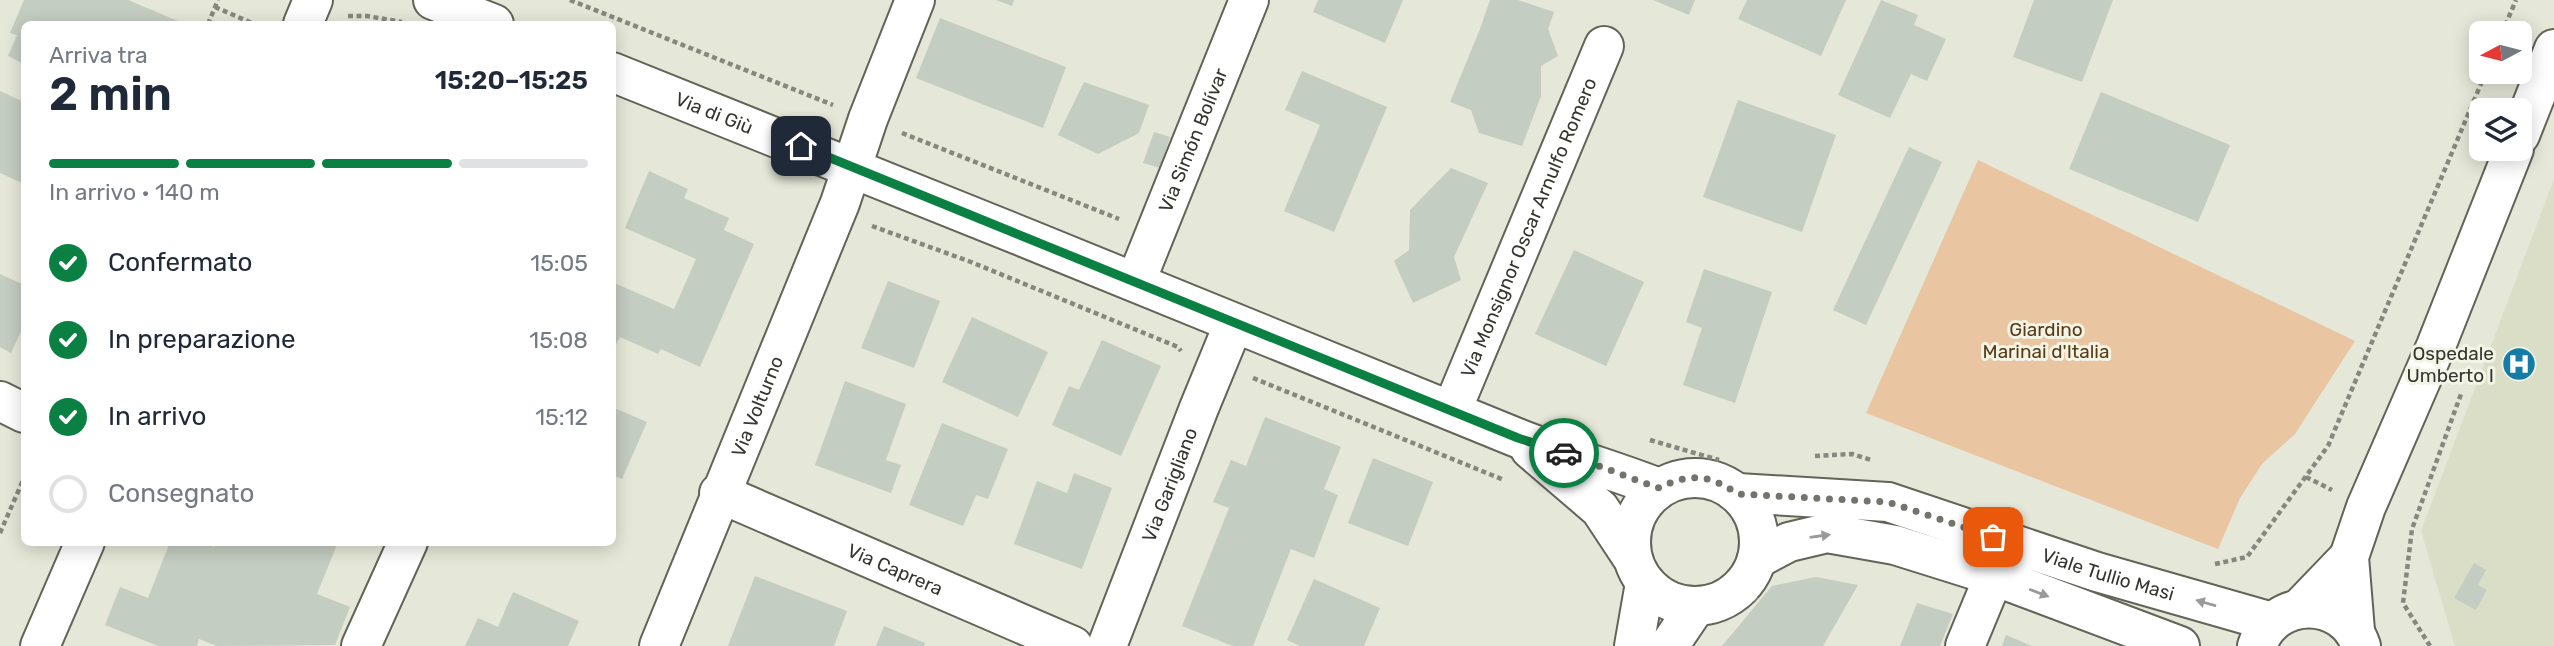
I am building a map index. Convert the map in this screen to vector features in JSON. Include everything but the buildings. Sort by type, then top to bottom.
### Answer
[{"type":"street","points":[[304,21],[313,0]]},
{"type":"street","points":[[433,0],[486,21]]},
{"type":"street","name":"Via Volturno","points":[[659,646],[719,493],[840,203],[867,119],[915,0]]},
{"type":"street","name":"Via Simón Bolívar","points":[[1136,281],[1249,0]]},
{"type":"street","name":"Via Monsignor Oscar Arnulfo Romero","points":[[1452,410],[1604,46]]},
{"type":"street","points":[[2532,105],[2554,49]]},
{"type":"street","name":"Via di Giù","points":[[616,81],[852,167],[1518,438],[1658,488]]},
{"type":"street","points":[[2358,639],[2349,557],[2366,507],[2436,346],[2509,161]]},
{"type":"street","name":"Via Garigliano","points":[[1107,646],[1234,323]]},
{"type":"street","points":[[0,401],[21,412]]},
{"type":"street","name":"Via di Giù","points":[[1518,438],[1600,509],[1638,569]]},
{"type":"street","name":"Viale Tullio Masi","points":[[1658,488],[1678,479],[1699,477],[1720,482],[1732,478],[1888,502],[2097,572],[2276,625],[2315,608],[2330,612],[2358,639]]},
{"type":"street","points":[[1669,646],[1710,615],[1716,602],[1735,593],[1748,577],[1761,575],[1756,523],[1732,478]]},
{"type":"street","points":[[1634,646],[1638,569],[1630,536],[1635,517],[1645,501],[1658,488]]},
{"type":"street","name":"Via Caprera","points":[[719,493],[1073,646]]},
{"type":"street","name":"Viale Tullio Masi","points":[[1761,575],[1789,542],[1827,533],[1895,545],[1994,576],[2180,646]]},
{"type":"street","points":[[40,646],[83,546]]},
{"type":"street","points":[[361,646],[406,546]]},
{"type":"street","points":[[2276,625],[2349,557]]},
{"type":"street","points":[[1638,569],[1660,596],[1710,615]]},
{"type":"street","points":[[1965,646],[1994,576]]},
{"type":"path","points":[[209,21],[218,0]]},
{"type":"path","points":[[2507,21],[2516,0]]},
{"type":"path","points":[[215,7],[247,21]]},
{"type":"path","points":[[344,21],[347,16],[366,16],[394,21]]},
{"type":"path","points":[[2213,564],[2247,557],[2328,446],[2481,84]]},
{"type":"path","points":[[860,222],[971,262],[1178,347],[1185,356]]},
{"type":"path","points":[[1250,376],[1516,485]]},
{"type":"path","points":[[2430,646],[2403,603],[2412,529],[2464,386]]},
{"type":"path","points":[[1642,438],[1732,478]]},
{"type":"path","points":[[1814,456],[1852,454],[1878,462]]},
{"type":"path","points":[[0,533],[21,485]]},
{"type":"path","points":[[1710,615],[1732,614],[1761,575]]},
{"type":"shaded area","name":"Ospedale Umberto I","points":[[2554,179],[2554,646],[2455,646],[2421,531]]},
{"type":"green space","name":"Giardino Marinai d'Italia","points":[[1978,160],[2355,341],[2295,434],[2262,464],[2240,498],[2218,549],[1866,413]]},
{"type":"way so far","points":[[1564,453],[1658,488],[1678,479],[1699,477],[1720,482],[1738,494],[1888,502],[1993,537]]},
{"type":"place","name":"Ospedale Umberto I","points":[[2519,364]]},
{"type":"route","points":[[801,146],[1518,438],[1564,453]]}]
